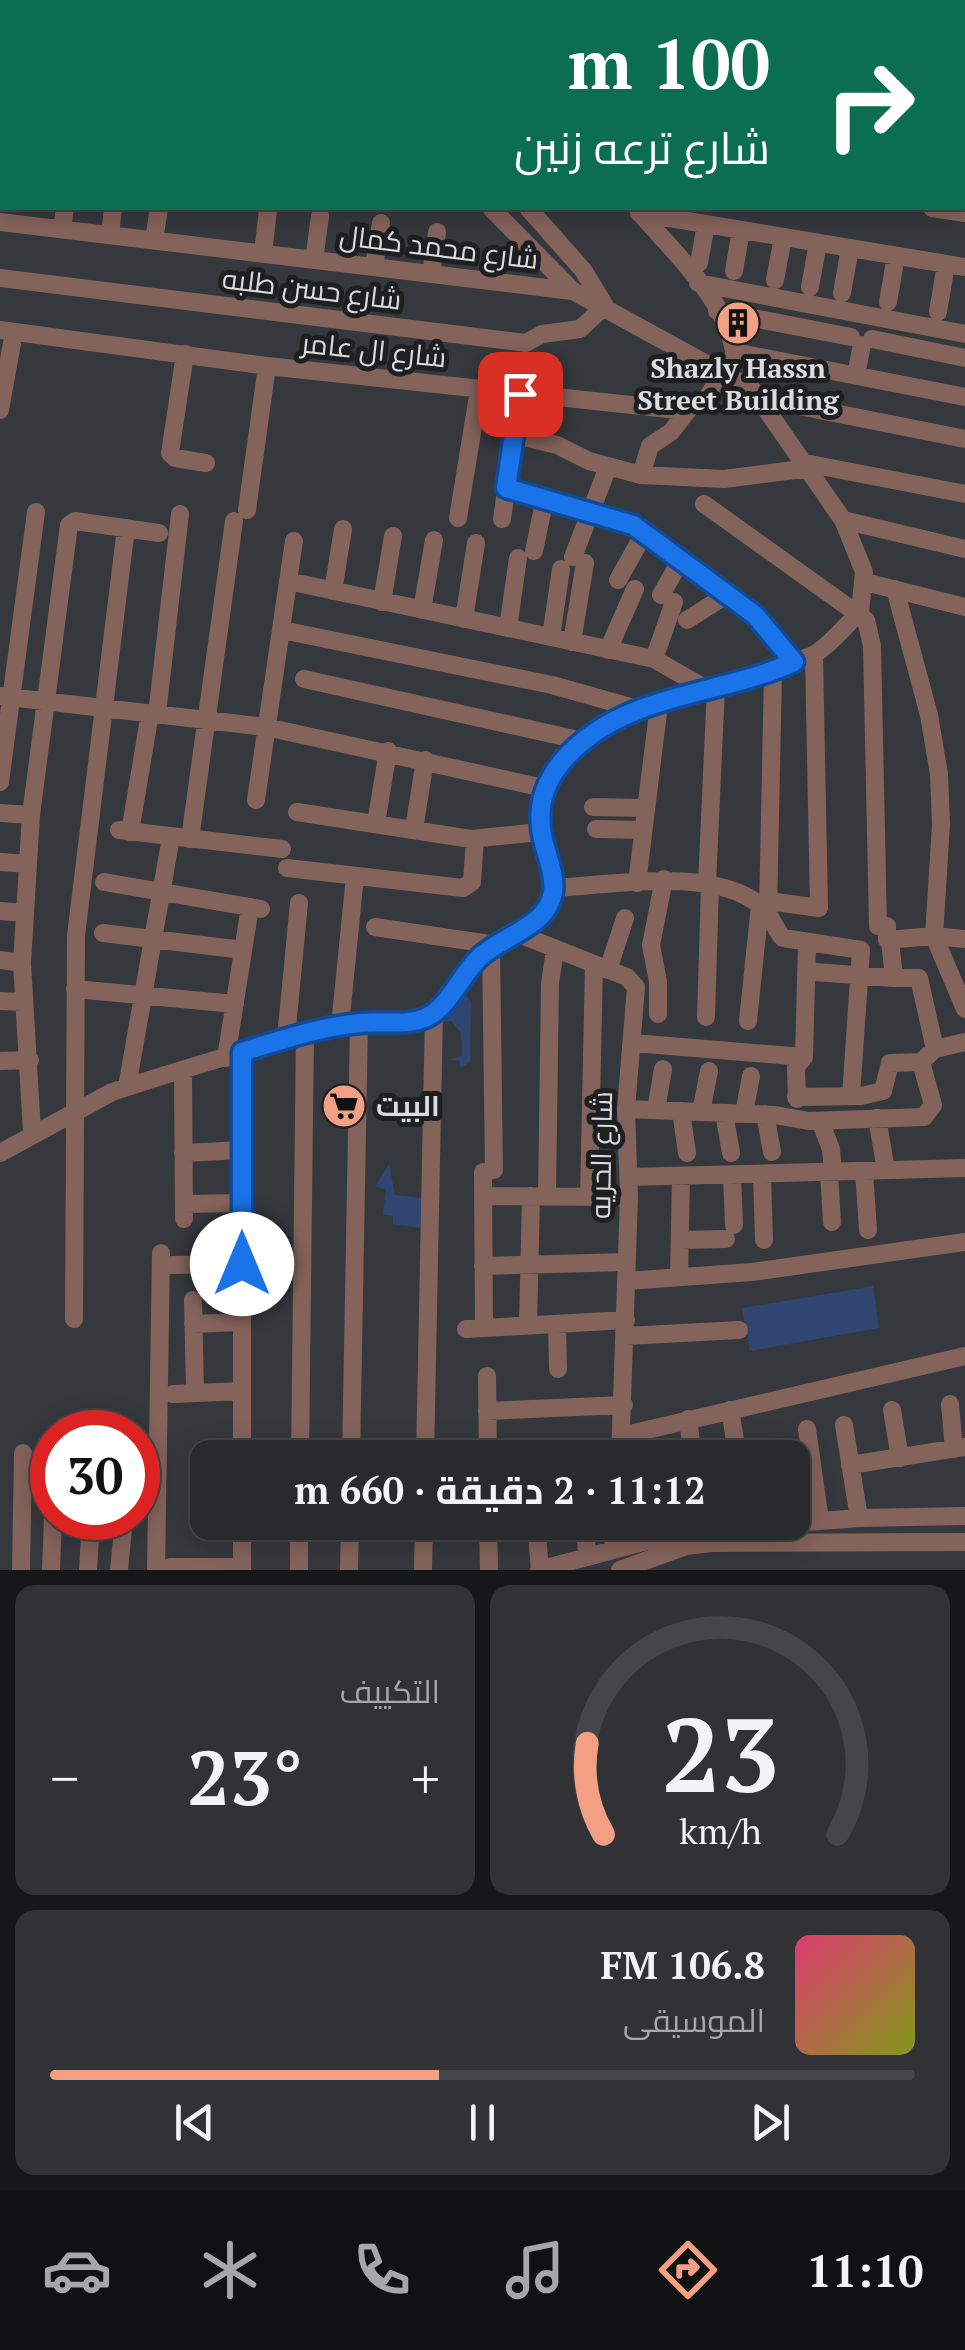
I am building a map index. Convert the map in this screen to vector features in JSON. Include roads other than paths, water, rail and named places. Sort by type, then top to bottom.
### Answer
[{"type":"street","points":[[62,229],[65,210]]},
{"type":"street","points":[[110,235],[113,210]]},
{"type":"street","points":[[154,240],[159,210]]},
{"type":"street","points":[[263,254],[268,210]]},
{"type":"street","points":[[493,210],[573,291],[677,351],[728,373],[759,398],[844,520],[864,582],[860,612],[872,646],[878,926],[888,933],[965,939]]},
{"type":"street","points":[[530,210],[582,270],[605,306]]},
{"type":"street","points":[[637,210],[712,219],[741,230],[956,266],[938,312]]},
{"type":"street","points":[[637,210],[698,282],[716,310],[734,352],[728,373],[707,398],[688,409],[671,432],[644,454],[642,475]]},
{"type":"street","points":[[314,260],[320,216]]},
{"type":"street","name":"شارع محمد كمال","points":[[11,218],[62,229],[573,291]]},
{"type":"street","points":[[700,263],[712,219]]},
{"type":"street","points":[[374,267],[381,223]]},
{"type":"street","points":[[734,272],[741,230]]},
{"type":"street","points":[[431,274],[437,232]]},
{"type":"street","points":[[776,280],[783,237]]},
{"type":"street","points":[[810,287],[818,243]]},
{"type":"street","points":[[842,293],[850,248]]},
{"type":"street","points":[[888,302],[896,256]]},
{"type":"street","name":"شارع حسن طلبه","points":[[0,278],[526,343],[542,334],[580,329],[605,306]]},
{"type":"street","points":[[698,282],[965,334]]},
{"type":"street","points":[[716,310],[965,358]]},
{"type":"street","points":[[0,410],[7,331]]},
{"type":"street","name":"شارع ال عامر","points":[[7,331],[267,366],[688,409]]},
{"type":"street","points":[[856,375],[861,341]]},
{"type":"street","points":[[734,352],[965,397]]},
{"type":"street","points":[[184,354],[170,453],[175,458],[206,463]]},
{"type":"street","points":[[190,839],[267,366]]},
{"type":"street","points":[[458,518],[479,390]]},
{"type":"street","points":[[502,519],[520,394]]},
{"type":"street","points":[[759,398],[965,438]]},
{"type":"street","points":[[515,435],[557,444],[608,467],[642,475],[724,479],[808,465],[965,494]]},
{"type":"street","points":[[550,637],[608,467]]},
{"type":"street","points":[[506,488],[592,510],[645,532],[768,627],[794,662]]},
{"type":"street","points":[[508,628],[545,498]]},
{"type":"street","points":[[704,504],[860,612]]},
{"type":"street","points":[[0,782],[6,696],[36,512]]},
{"type":"street","points":[[180,514],[154,714],[124,831],[190,839],[355,876],[467,887],[472,882],[475,839]]},
{"type":"street","points":[[844,520],[965,548]]},
{"type":"street","points":[[32,1132],[22,962],[31,816],[69,525],[75,521],[159,533]]},
{"type":"street","points":[[74,1319],[76,988],[81,881],[126,528]]},
{"type":"street","points":[[333,591],[343,529]]},
{"type":"street","points":[[608,650],[645,532]]},
{"type":"street","points":[[382,602],[393,536]]},
{"type":"street","points":[[256,800],[294,540]]},
{"type":"street","points":[[422,610],[434,540]]},
{"type":"street","points":[[464,619],[476,543]]},
{"type":"street","points":[[654,660],[682,558]]},
{"type":"street","points":[[572,642],[573,563]]},
{"type":"street","points":[[288,582],[654,660],[712,688]]},
{"type":"street","points":[[864,582],[965,608]]},
{"type":"street","points":[[895,589],[929,715],[939,774],[934,936],[965,1009]]},
{"type":"street","points":[[687,620],[728,594]]},
{"type":"street","points":[[0,1152],[32,1132],[127,1087],[296,1035],[349,1024],[420,1020],[434,1013],[494,946],[541,917],[554,888],[540,832],[544,788],[583,740],[650,707],[773,672],[814,655],[860,612]]},
{"type":"street","points":[[282,630],[650,707]]},
{"type":"street","points":[[554,888],[664,880],[708,885],[766,906],[819,908],[814,655]]},
{"type":"street","points":[[748,1021],[766,906],[773,672]]},
{"type":"street","points":[[304,680],[583,740]]},
{"type":"street","points":[[706,1017],[712,688]]},
{"type":"street","points":[[6,696],[266,727],[544,788]]},
{"type":"street","points":[[637,883],[646,808],[650,707]]},
{"type":"street","points":[[376,823],[388,751]]},
{"type":"street","points":[[414,830],[425,760]]},
{"type":"street","points":[[594,807],[646,808]]},
{"type":"street","points":[[297,812],[475,839],[540,832]]},
{"type":"street","points":[[0,813],[31,816]]},
{"type":"street","points":[[596,829],[643,830]]},
{"type":"street","points":[[127,1087],[171,837]]},
{"type":"street","points":[[0,862],[28,864]]},
{"type":"street","points":[[351,1440],[349,1024],[355,876]]},
{"type":"street","points":[[658,1014],[658,982],[651,945],[664,880]]},
{"type":"street","points":[[104,882],[256,908],[243,950],[235,1004],[234,1055],[242,1150],[242,1440]]},
{"type":"street","points":[[299,904],[296,1035],[300,1440]]},
{"type":"street","points":[[766,906],[783,938],[861,950],[851,1096]]},
{"type":"street","points":[[0,911],[25,913]]},
{"type":"street","points":[[590,1196],[601,967],[624,918]]},
{"type":"street","points":[[374,928],[494,946]]},
{"type":"street","points":[[516,932],[601,967]]},
{"type":"street","points":[[888,933],[894,978]]},
{"type":"street","points":[[103,934],[243,950]]},
{"type":"street","points":[[807,944],[804,1057],[796,1066],[797,1098],[884,1090],[890,1063],[928,1056],[965,1042]]},
{"type":"street","points":[[494,946],[488,1171],[475,1329],[557,1324],[740,1330]]},
{"type":"street","points":[[528,1325],[529,1265],[538,1196],[554,950]]},
{"type":"street","points":[[0,960],[22,962]]},
{"type":"street","name":"شارع الحريه","points":[[601,967],[635,983],[634,1043],[626,1109],[626,1328],[621,1440]]},
{"type":"street","points":[[626,1109],[766,1114],[820,1121],[924,1117],[932,1111],[920,978],[815,972]]},
{"type":"street","points":[[76,988],[235,1004]]},
{"type":"street","points":[[0,1001],[23,1002]]},
{"type":"street","points":[[425,1440],[434,1013]]},
{"type":"street","points":[[634,1043],[804,1057]]},
{"type":"street","points":[[0,1061],[30,1060]]},
{"type":"street","points":[[656,1110],[662,1069]]},
{"type":"street","points":[[183,1070],[184,1212],[242,1203]]},
{"type":"street","points":[[701,1112],[709,1071]]},
{"type":"street","points":[[744,1114],[751,1076]]},
{"type":"street","points":[[681,1111],[687,1153]]},
{"type":"street","points":[[724,1113],[731,1153]]},
{"type":"street","points":[[766,1114],[772,1152]]},
{"type":"street","points":[[877,1118],[886,1170]]},
{"type":"street","points":[[820,1121],[831,1149],[832,1222]]},
{"type":"street","points":[[184,1154],[242,1150]]},
{"type":"street","points":[[483,1196],[590,1196],[680,1177],[965,1168]]},
{"type":"street","points":[[864,1172],[868,1230]]},
{"type":"street","points":[[762,1175],[764,1240]]},
{"type":"street","points":[[680,1240],[730,1232],[732,1176]]},
{"type":"street","points":[[680,1177],[680,1277]]},
{"type":"street","points":[[483,1266],[529,1265],[680,1277],[965,1242]]},
{"type":"street","points":[[242,1264],[167,1259],[163,1569],[242,1569],[242,1540]]},
{"type":"street","points":[[193,1300],[195,1393]]},
{"type":"street","points":[[193,1324],[242,1322]]},
{"type":"street","points":[[557,1324],[558,1369]]},
{"type":"street","points":[[621,1436],[965,1356]]},
{"type":"street","points":[[487,1376],[488,1440]]},
{"type":"street","points":[[173,1394],[242,1392]]},
{"type":"street","points":[[850,1466],[959,1448],[950,1404]]},
{"type":"street","points":[[487,1411],[624,1406]]},
{"type":"street","points":[[730,1410],[735,1440]]},
{"type":"street","points":[[892,1410],[900,1458]]},
{"type":"street","points":[[688,1419],[690,1440]]},
{"type":"street","points":[[844,1426],[858,1518]]},
{"type":"street","points":[[807,1429],[820,1520]]},
{"type":"street","points":[[20,1570],[23,1453]]},
{"type":"street","points":[[810,1521],[965,1516]]},
{"type":"street","points":[[52,1570],[53,1540]]},
{"type":"street","points":[[88,1570],[90,1540]]},
{"type":"street","points":[[119,1570],[122,1540]]},
{"type":"street","points":[[299,1540],[299,1570]]},
{"type":"street","points":[[349,1570],[350,1540]]},
{"type":"street","points":[[423,1570],[424,1540]]},
{"type":"street","points":[[488,1540],[488,1570]]},
{"type":"street","points":[[538,1540],[540,1570],[636,1540],[640,1561]]},
{"type":"street","points":[[586,1540],[588,1556]]},
{"type":"street","points":[[613,1548],[614,1540]]},
{"type":"street","points":[[620,1570],[686,1546],[965,1542]]},
{"type":"place","name":"Shazly Hassn Street Building","points":[[738,323]]},
{"type":"place","name":"البيت","points":[[344,1106]]}]
